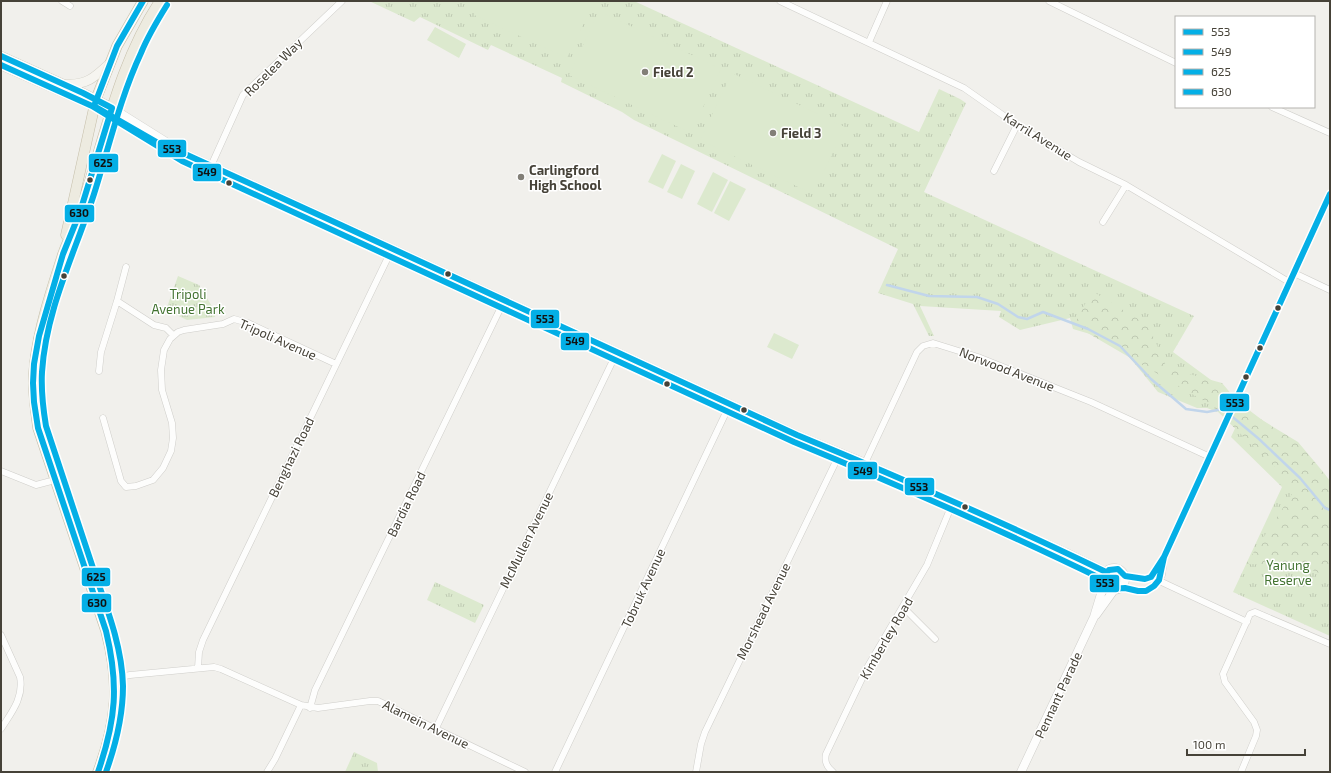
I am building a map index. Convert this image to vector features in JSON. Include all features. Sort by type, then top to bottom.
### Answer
[{"type":"highway","points":[[63,254],[70,212],[95,103],[117,46],[143,1]]},
{"type":"highway","points":[[98,772],[106,750],[113,723],[116,690],[113,658],[106,631],[38,428],[34,402],[34,364],[39,336],[63,254],[80,212],[128,62],[149,17],[160,1]]},
{"type":"main road","points":[[1,56],[61,83],[111,112]]},
{"type":"main road","points":[[1,64],[95,103]]},
{"type":"main road","points":[[61,83],[77,84],[86,82],[96,76],[109,64]]},
{"type":"street","points":[[62,1],[70,6]]},
{"type":"street","name":"Roselea Way","points":[[211,166],[243,95],[342,1]]},
{"type":"street","name":"Karril Avenue","points":[[780,1],[964,88],[1017,125],[1080,162],[1126,185],[1290,282]]},
{"type":"street","points":[[869,42],[887,1]]},
{"type":"street","points":[[1049,1],[1175,63]]},
{"type":"street","points":[[1274,108],[1330,133]]},
{"type":"street","points":[[111,112],[160,144],[185,154],[730,404],[866,463],[1065,552],[1106,572]]},
{"type":"street","points":[[994,171],[1017,125]]},
{"type":"street","points":[[1103,222],[1126,185]]},
{"type":"street","points":[[1125,576],[1145,579],[1150,576],[1164,557],[1330,194]]},
{"type":"street","name":"Benghazi Road","points":[[198,668],[199,652],[203,640],[392,249]]},
{"type":"street","points":[[99,370],[100,352],[117,301],[126,267]]},
{"type":"street","points":[[1294,273],[1330,290]]},
{"type":"street","points":[[103,418],[122,484],[126,487],[130,487],[153,480],[167,462],[172,445],[172,423],[162,390],[160,370],[164,350],[173,335],[166,328],[154,326],[117,301]]},
{"type":"street","name":"Bardia Road","points":[[310,708],[315,690],[504,301]]},
{"type":"street","name":"Tripoli Avenue","points":[[173,335],[184,330],[223,324],[234,319],[248,323],[336,364]]},
{"type":"street","name":"Norwood Avenue","points":[[866,463],[917,352],[923,346],[933,343],[986,359],[1098,405],[1210,457]]},
{"type":"street","name":"McMullen Avenue","points":[[436,728],[617,352]]},
{"type":"street","name":"Tobruk Avenue","points":[[555,772],[730,404]]},
{"type":"street","name":"Morshead Avenue","points":[[696,772],[701,744],[705,732],[840,453]]},
{"type":"street","points":[[1,471],[36,485],[55,480]]},
{"type":"street","name":"Kimberley Road","points":[[833,772],[826,765],[826,754],[868,666],[928,563],[953,502]]},
{"type":"street","points":[[1117,589],[1124,583],[1125,576],[1121,570],[1115,568],[1108,570],[1103,577],[1104,584],[1107,588],[1117,589],[1140,591],[1148,590],[1154,586],[1162,575],[1164,557]]},
{"type":"street","points":[[1150,576],[1247,622]]},
{"type":"street","name":"Pennant Parade","points":[[1021,772],[1094,617],[1104,584]]},
{"type":"street","name":"Pennant Parade","points":[[1094,617],[1117,589]]},
{"type":"street","points":[[903,607],[935,639]]},
{"type":"street","points":[[1241,772],[1256,736],[1257,730],[1254,722],[1225,682],[1223,674],[1250,614],[1255,612],[1330,644]]},
{"type":"street","points":[[1,635],[20,677],[21,683],[20,694],[16,705],[1,729]]},
{"type":"street","name":"Alamein Avenue","points":[[115,678],[130,675],[214,667],[310,708],[378,701],[525,772]]},
{"type":"street","points":[[267,772],[275,759],[301,705]]},
{"type":"green space","points":[[369,1],[634,1],[919,132],[939,89],[960,99],[966,103],[924,192],[1194,316],[1173,352],[1226,391],[1217,412],[1207,408],[1197,408],[1158,392],[1117,342],[1073,329],[1070,318],[1020,330],[999,317],[1001,311],[920,306],[934,336],[929,336],[913,304],[878,293],[898,249],[634,120],[622,112],[561,82],[562,78],[491,45],[488,50],[420,17],[414,22]]},
{"type":"green space","points":[[481,1],[594,2],[567,58],[474,15]]},
{"type":"green space","name":"Field 2","points":[[599,11],[721,69],[691,133],[569,75]]},
{"type":"green space","points":[[435,27],[466,44],[459,58],[427,40]]},
{"type":"green space","name":"Field 3","points":[[732,73],[845,127],[813,194],[700,140]]},
{"type":"green space","points":[[662,154],[676,161],[663,189],[648,182]]},
{"type":"green space","points":[[681,164],[695,171],[682,199],[667,192]]},
{"type":"green space","points":[[713,172],[728,180],[712,212],[697,204]]},
{"type":"green space","points":[[730,181],[746,189],[729,221],[714,213]]},
{"type":"green space","name":"Tripoli Avenue Park","points":[[178,276],[199,285],[216,313],[215,317],[187,320],[166,310]]},
{"type":"green space","points":[[1092,291],[1148,325],[1167,368],[1222,383],[1244,409],[1298,442],[1324,473],[1330,481],[1330,576],[1327,577],[1302,565],[1246,564],[1296,488],[1211,405],[1074,325]]},
{"type":"green space","points":[[774,333],[799,345],[792,359],[767,347]]},
{"type":"green space","name":"Yanung Reserve","points":[[1245,407],[1294,444],[1330,482],[1330,636],[1233,592],[1282,487],[1231,437]]},
{"type":"green space","points":[[435,582],[484,605],[475,623],[427,600]]},
{"type":"green space","points":[[354,752],[377,763],[378,772],[345,772]]},
{"type":"waterway","points":[[887,285],[929,296],[977,297],[998,304],[1018,317],[1027,319],[1043,312],[1088,329],[1120,346],[1151,379],[1186,409],[1207,412],[1223,409],[1259,439],[1300,478],[1325,508],[1330,510]]},
{"type":"transit line","name":"553","points":[[143,1],[117,46],[94,106],[160,144],[330,220],[797,435],[953,501],[1106,572]]},
{"type":"transit line","name":"625","points":[[106,772],[116,740],[122,708],[123,686],[120,656],[108,611],[46,426],[42,399],[42,372],[49,326],[55,304],[94,194],[127,87],[144,47],[167,5]]},
{"type":"transit line","name":"630","points":[[1,56],[83,93],[112,108],[80,212],[63,254],[39,336],[34,364],[33,383],[38,428],[106,631],[110,650],[113,668],[114,702],[109,736],[98,772]]},
{"type":"transit line","name":"549","points":[[1,65],[92,106],[182,161],[794,442],[949,508],[1102,579]]},
{"type":"transit line","name":"553","points":[[1164,557],[1330,194]]},
{"type":"transit line","name":"553","points":[[1164,557],[1159,580],[1154,586],[1146,591],[1125,588],[1110,589],[1105,585],[1103,577],[1109,570],[1118,569],[1125,576],[1145,579],[1151,577],[1164,557]]},
{"type":"place","name":"Field 2","points":[[645,72]]},
{"type":"place","name":"Field 3","points":[[773,133]]},
{"type":"place","name":"Carlingford High School","points":[[521,177]]}]
